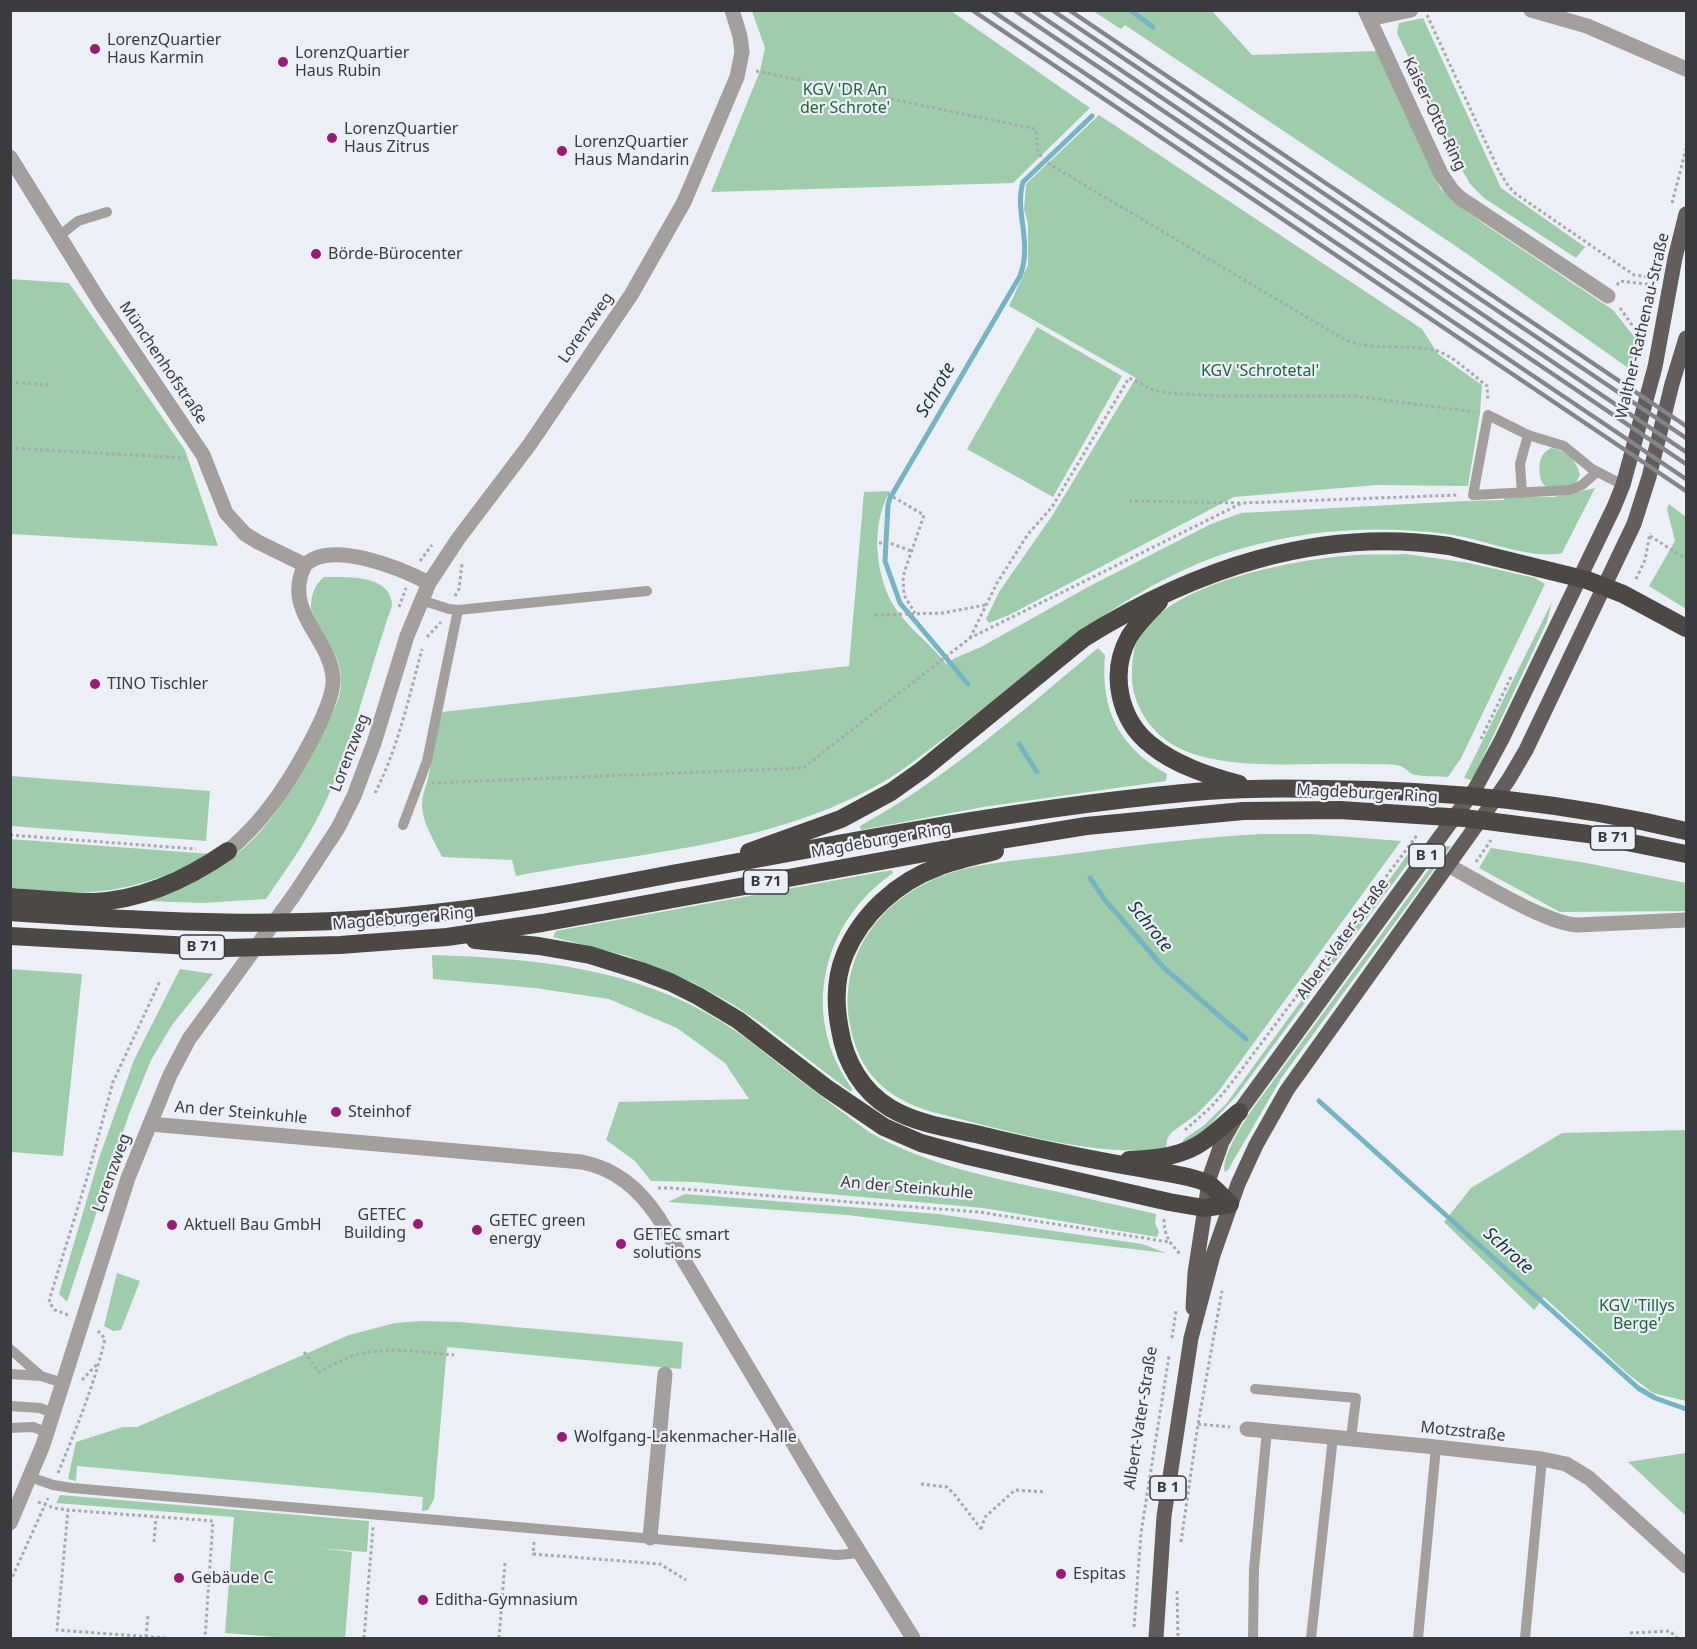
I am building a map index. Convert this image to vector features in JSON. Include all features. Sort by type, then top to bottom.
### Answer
[{"type":"highway","points":[[699,869],[842,819],[881,798],[922,770],[1084,638],[1134,608],[1216,571],[1256,559],[1312,547],[1375,542],[1449,546],[1579,578],[1629,597],[1686,628]]},
{"type":"highway","points":[[1169,592],[1141,620],[1123,651],[1119,681],[1126,715],[1144,740],[1163,754],[1203,772],[1253,788]]},
{"type":"highway","name":"Magdeburger Ring","points":[[10,912],[106,919],[248,924],[372,919],[495,906],[956,824],[1096,803],[1253,788],[1405,791],[1554,806],[1686,831]]},
{"type":"highway","name":"Magdeburger Ring","points":[[10,936],[227,948],[340,945],[447,937],[542,923],[1086,826],[1243,811],[1315,810],[1455,818],[1613,838],[1686,854]]},
{"type":"highway","points":[[1086,826],[937,867],[912,879],[891,894],[863,922],[850,943],[838,980],[837,1010],[841,1038],[851,1067],[869,1091],[890,1108],[916,1120],[1066,1155],[1208,1184],[1230,1204]]},
{"type":"highway","points":[[10,897],[83,902],[124,898],[158,888],[196,871],[228,851]]},
{"type":"highway","points":[[447,937],[564,950],[616,963],[670,982],[738,1020],[825,1087],[884,1127],[921,1143],[1026,1170],[1169,1202],[1204,1208],[1230,1204]]},
{"type":"highway","points":[[1104,1161],[1157,1158],[1188,1151],[1239,1112]]},
{"type":"main road","name":"Walther-Rathenau-Straße","points":[[1579,578],[1623,485],[1655,367],[1686,214]]},
{"type":"main road","name":"B 1","points":[[1605,587],[1639,513],[1686,338]]},
{"type":"main road","name":"Albert-Vater-Straße","points":[[1156,1638],[1164,1516],[1191,1338],[1195,1273],[1204,1208],[1217,1152],[1239,1112],[1474,789],[1502,739],[1579,578]]},
{"type":"main road","name":"Albert-Vater-Straße","points":[[1191,1338],[1213,1255],[1230,1204],[1256,1145],[1287,1090],[1509,779],[1526,750],[1605,587]]},
{"type":"street","name":"Lorenzweg","points":[[10,1523],[30,1477],[53,1413],[128,1178],[170,1075],[189,1040],[294,895],[333,836],[354,796],[374,743],[407,636],[429,583],[458,539],[530,444],[638,282],[680,210],[734,87],[740,67],[742,46],[732,10]]},
{"type":"street","points":[[1367,15],[1411,10]]},
{"type":"street","points":[[1531,10],[1587,26],[1686,69]]},
{"type":"street","name":"Kaiser-Otto-Ring","points":[[1367,15],[1441,174],[1455,195],[1608,296]]},
{"type":"street","name":"Münchenhofstraße","points":[[10,157],[204,459],[220,501],[240,529],[258,542],[305,566]]},
{"type":"street","points":[[228,851],[256,824],[281,792],[328,705],[333,686],[332,672],[328,658],[300,605],[300,578],[305,566],[318,557],[364,558],[429,583]]},
{"type":"street","points":[[1448,865],[1544,916],[1565,924],[1686,920]]},
{"type":"street","name":"An der Steinkuhle","points":[[150,1124],[582,1162],[626,1180],[642,1195],[658,1216],[913,1638]]},
{"type":"street","points":[[650,1538],[665,1374]]},
{"type":"street","name":"Motzstraße","points":[[1247,1429],[1436,1447],[1566,1464],[1578,1470],[1686,1566]]},
{"type":"lane","points":[[59,236],[78,221],[107,212]]},
{"type":"lane","points":[[1598,472],[1584,484],[1570,490],[1473,495],[1488,415],[1528,435],[1564,446],[1598,472],[1623,485]]},
{"type":"lane","points":[[1522,493],[1520,464],[1528,435]]},
{"type":"lane","points":[[421,600],[458,610],[647,591]]},
{"type":"lane","points":[[404,825],[427,761],[458,610]]},
{"type":"lane","points":[[10,1349],[41,1376]]},
{"type":"lane","points":[[10,1374],[41,1376],[63,1383]]},
{"type":"lane","points":[[1255,1389],[1356,1398],[1351,1438]]},
{"type":"lane","points":[[10,1406],[40,1408],[53,1413]]},
{"type":"lane","points":[[10,1428],[33,1427],[46,1432]]},
{"type":"lane","points":[[1252,1638],[1254,1569],[1267,1430]]},
{"type":"lane","points":[[1311,1638],[1333,1437]]},
{"type":"lane","points":[[1418,1638],[1436,1447]]},
{"type":"lane","points":[[1525,1638],[1542,1460]]},
{"type":"lane","points":[[30,1477],[53,1485],[72,1488],[837,1555],[860,1553]]},
{"type":"path","points":[[1425,10],[1509,188],[1634,275],[1657,278]]},
{"type":"path","points":[[740,67],[1036,129],[1038,153],[1049,164],[1346,340],[1359,344],[1422,348],[1442,353],[1487,386],[1488,415],[1355,396],[1222,396],[1167,393],[1152,390],[1129,378],[1052,507],[1028,534],[985,605],[970,638]]},
{"type":"path","points":[[1647,345],[1608,296],[1620,281],[1656,286]]},
{"type":"path","points":[[10,382],[48,385]]},
{"type":"path","points":[[10,448],[204,459]]},
{"type":"path","points":[[888,494],[924,515],[904,571],[904,595],[915,613]]},
{"type":"path","points":[[1129,501],[1242,503],[1473,495]]},
{"type":"path","points":[[420,783],[803,768],[970,638],[1242,503]]},
{"type":"path","points":[[1650,535],[1686,559]]},
{"type":"path","points":[[879,543],[890,543],[911,551]]},
{"type":"path","points":[[398,609],[402,598]]},
{"type":"path","points":[[875,615],[943,614],[985,605]]},
{"type":"path","points":[[1480,740],[1513,674]]},
{"type":"path","name":"Albert-Vater-Straße","points":[[1180,1133],[1211,1107],[1230,1085],[1423,826]]},
{"type":"path","points":[[10,835],[228,851]]},
{"type":"path","points":[[82,1321],[55,1310],[50,1302],[51,1294],[114,1082],[160,981]]},
{"type":"path","name":"An der Steinkuhle","points":[[642,1195],[651,1189],[670,1188],[979,1212],[1169,1242]]},
{"type":"path","points":[[1164,1219],[1169,1242],[1182,1261]]},
{"type":"path","points":[[1180,1545],[1197,1424],[1224,1282]]},
{"type":"path","name":"Albert-Vater-Straße","points":[[1172,1342],[1176,1310]]},
{"type":"path","points":[[304,1352],[319,1372],[351,1356],[379,1352],[410,1351],[454,1356]]},
{"type":"path","name":"Albert-Vater-Straße","points":[[1134,1627],[1141,1533],[1170,1352]]},
{"type":"path","points":[[1197,1424],[1247,1429]]},
{"type":"path","points":[[921,1484],[947,1487],[981,1529],[986,1517],[1015,1490],[1046,1492]]},
{"type":"path","points":[[22,1496],[54,1508],[68,1510],[213,1521],[205,1638]]},
{"type":"path","points":[[68,1510],[57,1630],[166,1638]]},
{"type":"path","points":[[154,1542],[156,1517]]},
{"type":"path","points":[[364,1638],[373,1526]]},
{"type":"path","points":[[535,1529],[533,1554],[660,1564],[686,1580]]},
{"type":"path","points":[[660,1564],[661,1557]]},
{"type":"path","points":[[499,1638],[505,1563]]},
{"type":"path","points":[[1177,1583],[1179,1638]]},
{"type":"path","points":[[146,1637],[148,1615]]},
{"type":"path","points":[[1630,1634],[1670,1631],[1677,1638]]},
{"type":"green space","name":"KGV 'DR An der Schrote'","points":[[752,11],[951,11],[1090,108],[1013,183],[711,192],[760,71],[765,48]]},
{"type":"green space","points":[[1093,11],[1212,11],[1252,55],[1378,51],[1440,188],[1453,201],[1484,224],[1613,310],[1640,344],[1631,370],[1460,249],[1125,25],[1121,29]]},
{"type":"green space","points":[[1423,18],[1501,188],[1585,247],[1576,258],[1484,198],[1470,184],[1397,33],[1399,23]]},
{"type":"green space","name":"KGV 'Schrotetal'","points":[[1099,115],[1422,329],[1438,354],[1482,385],[1480,413],[1468,486],[1377,485],[1234,497],[1009,615],[989,623],[986,619],[999,592],[1052,516],[1136,378],[1009,306],[1028,265],[1028,223],[1024,210],[1026,184]]},
{"type":"green space","points":[[10,279],[69,283],[185,450],[218,546],[11,534]]},
{"type":"green space","points":[[1037,327],[1122,376],[1053,497],[967,449]]},
{"type":"green space","points":[[1551,448],[1562,451],[1576,464],[1580,475],[1574,486],[1548,488],[1542,483],[1541,459]]},
{"type":"green space","points":[[1595,488],[1562,553],[1558,554],[1530,553],[1447,534],[1370,529],[1293,537],[1243,548],[1201,562],[1161,581],[1087,627],[948,736],[891,777],[840,804],[796,821],[704,844],[516,876],[512,860],[442,857],[425,822],[423,793],[442,712],[849,666],[864,492],[890,491],[884,504],[878,535],[879,566],[883,581],[888,595],[901,616],[946,664],[1211,524],[1241,513],[1504,500],[1504,497],[1554,497]]},
{"type":"green space","points":[[1669,504],[1686,517],[1686,609],[1649,586],[1675,541],[1667,509]]},
{"type":"green space","points":[[1406,554],[1469,563],[1535,578],[1545,584],[1461,758],[1448,777],[1416,775],[1402,767],[1391,765],[1269,764],[1220,760],[1198,755],[1170,743],[1154,729],[1141,711],[1132,680],[1134,649],[1142,632],[1159,614],[1182,599],[1210,586],[1271,568],[1331,557]]},
{"type":"green space","points":[[324,577],[355,578],[376,583],[390,596],[392,606],[345,753],[313,827],[266,899],[202,903],[148,901],[206,873],[237,854],[251,842],[285,799],[304,767],[335,708],[341,687],[340,669],[334,651],[311,608],[314,591]]},
{"type":"green space","points":[[1552,602],[1547,622],[1477,770],[1471,780],[1464,778]]},
{"type":"green space","points":[[1098,648],[1105,655],[1106,693],[1116,725],[1136,752],[1167,774],[1166,781],[983,807],[861,830],[860,826],[923,787],[983,743]]},
{"type":"green space","points":[[10,776],[210,791],[206,841],[11,826]]},
{"type":"green space","points":[[1263,834],[1310,834],[1401,841],[1218,1092],[1197,1114],[1172,1132],[1167,1139],[1166,1149],[1136,1150],[1077,1146],[932,1112],[888,1091],[877,1081],[860,1057],[850,1025],[848,998],[851,972],[860,948],[873,927],[890,908],[911,892],[934,879],[960,870],[991,864],[1174,841]]},
{"type":"green space","points":[[10,839],[211,854],[144,882],[107,890],[80,892],[11,888]]},
{"type":"green space","points":[[1416,843],[1422,844],[1237,1095],[1208,1127],[1181,1145],[1184,1139],[1203,1126],[1226,1104]]},
{"type":"green space","points":[[1446,846],[1451,846],[1282,1077],[1225,1172],[1224,1166],[1229,1150],[1251,1111]]},
{"type":"green space","points":[[1491,848],[1586,863],[1686,883],[1686,911],[1560,912],[1479,868]]},
{"type":"green space","points":[[892,870],[893,873],[869,893],[849,917],[835,944],[826,972],[823,1001],[826,1031],[836,1060],[852,1088],[851,1092],[762,1024],[734,1005],[694,983],[627,956],[553,937],[556,931]]},
{"type":"green space","points":[[432,955],[545,963],[582,969],[654,989],[722,1022],[869,1132],[889,1142],[929,1159],[970,1172],[1156,1214],[1155,1223],[1159,1232],[1157,1237],[983,1208],[696,1182],[651,1181],[635,1161],[606,1140],[619,1102],[749,1099],[725,1063],[677,1028],[609,999],[535,988],[433,979]]},
{"type":"green space","points":[[10,969],[82,974],[63,1156],[11,1152]]},
{"type":"green space","points":[[180,969],[213,974],[172,1025],[151,1060],[129,1114],[67,1302],[59,1294],[99,1158],[134,1060]]},
{"type":"green space","name":"KGV 'Tillys Berge'","points":[[1686,1130],[1686,1401],[1653,1393],[1628,1374],[1544,1297],[1534,1310],[1444,1222],[1471,1188],[1562,1133]]},
{"type":"green space","points":[[685,1194],[938,1214],[1142,1244],[1166,1253],[847,1215],[668,1202]]},
{"type":"green space","points":[[117,1273],[140,1281],[121,1330],[113,1331],[104,1326]]},
{"type":"green space","points":[[459,1322],[683,1342],[681,1369],[447,1347],[434,1499],[428,1510],[422,1511],[423,1497],[77,1466],[76,1481],[68,1479],[76,1442],[123,1427],[137,1427],[349,1335],[395,1323]]},
{"type":"green space","points":[[1686,1453],[1686,1516],[1628,1462]]},
{"type":"green space","points":[[60,1495],[369,1521],[367,1552],[319,1548],[352,1552],[345,1638],[289,1638],[225,1633],[234,1517],[56,1503]]},
{"type":"waterway","name":"Schrote","points":[[1130,10],[1153,27]]},
{"type":"waterway","name":"Schrote","points":[[968,684],[900,603],[885,561],[888,505],[1020,276],[1025,251],[1021,205],[1023,182],[1092,116]]},
{"type":"waterway","name":"Schrote","points":[[1019,744],[1037,772]]},
{"type":"waterway","name":"Schrote","points":[[1090,878],[1105,900],[1163,967],[1246,1039]]},
{"type":"waterway","name":"Schrote","points":[[1319,1101],[1638,1388],[1655,1398],[1686,1409]]},
{"type":"railway","points":[[972,10],[1686,491]]},
{"type":"railway","points":[[991,10],[1686,479]]},
{"type":"railway","points":[[1014,10],[1686,464]]},
{"type":"railway","points":[[1032,10],[1686,452]]},
{"type":"railway","points":[[1052,10],[1686,438]]},
{"type":"railway","points":[[1069,10],[1686,426]]},
{"type":"place","name":"LorenzQuartier Haus Karmin","points":[[95,49]]},
{"type":"place","name":"LorenzQuartier Haus Rubin","points":[[283,62]]},
{"type":"place","name":"LorenzQuartier Haus Zitrus","points":[[332,138]]},
{"type":"place","name":"LorenzQuartier Haus Mandarin","points":[[562,151]]},
{"type":"place","name":"Börde-Bürocenter","points":[[316,254]]},
{"type":"place","name":"TINO Tischler","points":[[95,684]]},
{"type":"place","name":"Steinhof","points":[[336,1112]]},
{"type":"place","name":"GETEC Building","points":[[418,1224]]},
{"type":"place","name":"Aktuell Bau GmbH","points":[[172,1225]]},
{"type":"place","name":"GETEC green energy","points":[[477,1230]]},
{"type":"place","name":"GETEC smart solutions","points":[[621,1244]]},
{"type":"place","name":"Wolfgang-Lakenmacher-Halle","points":[[562,1437]]},
{"type":"place","name":"Espitas","points":[[1061,1574]]},
{"type":"place","name":"Gebäude C","points":[[179,1578]]},
{"type":"place","name":"Editha-Gymnasium","points":[[423,1600]]}]
